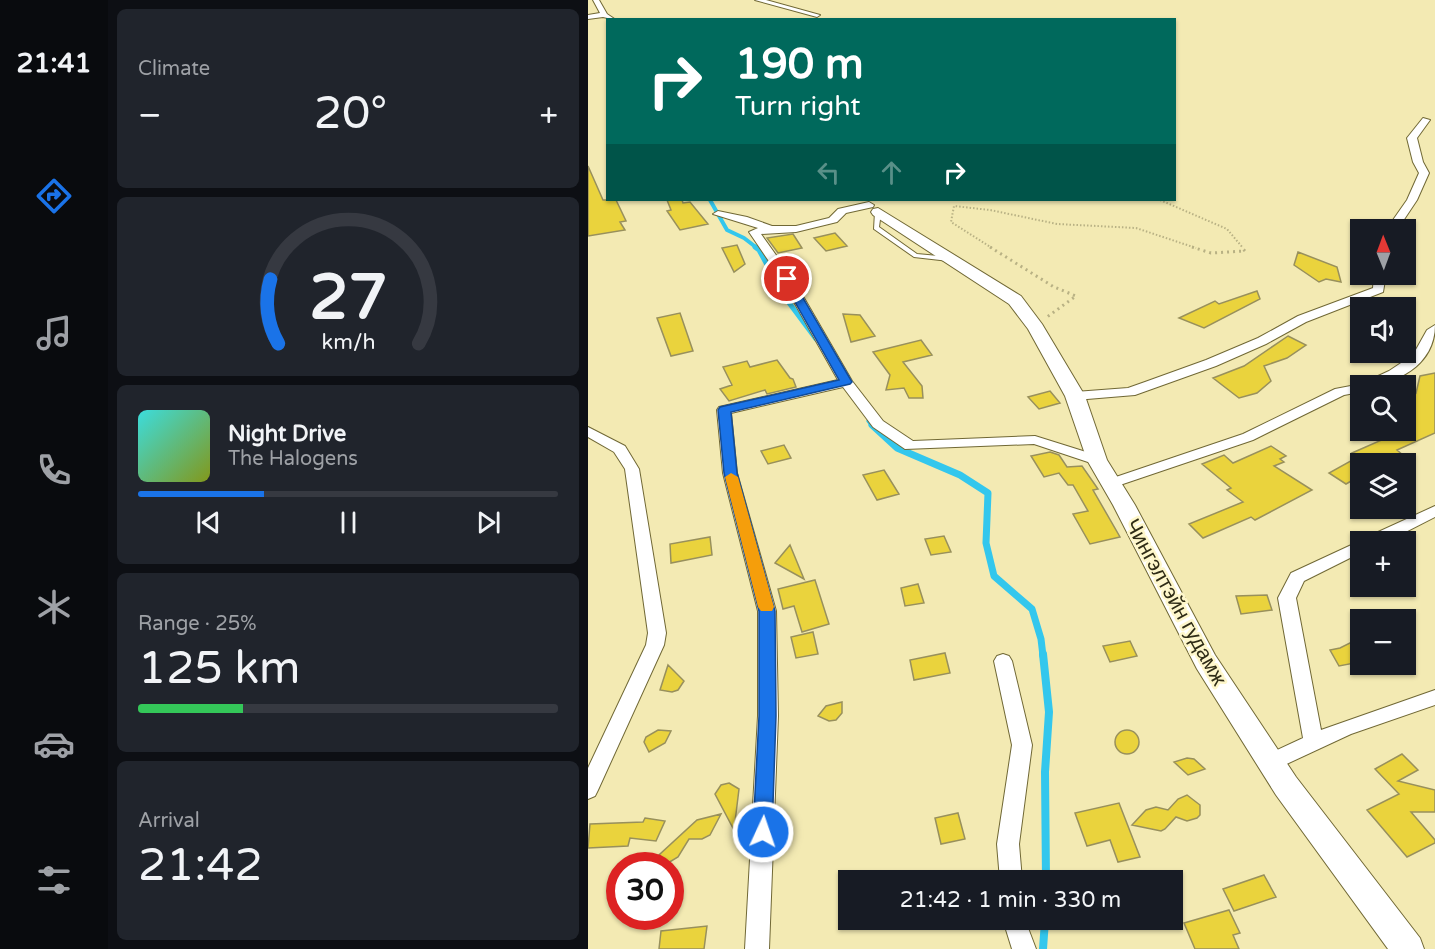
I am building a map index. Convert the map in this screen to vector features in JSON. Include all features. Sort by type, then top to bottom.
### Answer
[{"type":"main road","name":"Чингэлтэйн гудамж","points":[[869,206],[1015,300],[1036,328],[1075,396],[1097,460],[1112,483],[1206,662],[1286,786],[1408,949]]},
{"type":"street","points":[[596,0],[604,15],[609,18]]},
{"type":"street","points":[[758,0],[818,15]]},
{"type":"street","points":[[588,17],[604,15]]},
{"type":"street","points":[[1399,219],[1412,200],[1424,173],[1418,162],[1412,138],[1426,120]]},
{"type":"street","points":[[718,214],[771,228],[796,229],[833,220],[842,211],[869,206]]},
{"type":"street","points":[[771,228],[754,232],[787,279],[846,382],[878,424],[910,446],[1035,440],[1097,460]]},
{"type":"street","points":[[1075,396],[1130,392],[1211,363],[1262,341],[1302,319],[1379,290],[1379,285]]},
{"type":"street","points":[[1392,375],[1418,358],[1427,337],[1435,329]]},
{"type":"street","points":[[757,949],[768,716],[767,611],[730,473],[724,410],[846,382]]},
{"type":"street","points":[[1112,483],[1248,437],[1340,392],[1350,390]]},
{"type":"street","points":[[588,431],[620,450],[632,469],[657,633],[655,645],[588,790]]},
{"type":"street","points":[[1394,531],[1435,511]]},
{"type":"street","points":[[1314,742],[1287,598],[1297,577],[1350,552]]},
{"type":"street","points":[[1003,661],[1022,745],[1008,844],[1010,870]]},
{"type":"street","points":[[1271,762],[1344,728],[1435,698]]},
{"type":"street","points":[[1017,930],[1024,949]]},
{"type":"path","points":[[1041,321],[1076,296],[1054,287],[986,247],[951,222],[954,206],[990,210],[1057,224],[1136,228],[1211,253],[1245,252],[1227,229],[1162,201]]},
{"type":"building","points":[[588,166],[603,200],[616,201],[626,221],[620,222],[625,230],[588,236]]},
{"type":"building","points":[[667,201],[690,202],[708,224],[680,230],[667,211],[671,210]]},
{"type":"building","points":[[835,233],[847,246],[826,251],[814,238]]},
{"type":"building","points":[[793,234],[802,248],[778,253],[767,238]]},
{"type":"building","points":[[737,245],[745,264],[734,272],[722,248]]},
{"type":"building","points":[[1298,252],[1337,267],[1341,282],[1326,279],[1319,282],[1294,265]]},
{"type":"building","points":[[1257,291],[1260,299],[1204,328],[1179,318],[1215,301],[1219,304]]},
{"type":"building","points":[[680,313],[693,351],[671,356],[657,318]]},
{"type":"building","points":[[843,314],[860,315],[875,336],[851,342]]},
{"type":"building","points":[[1288,336],[1306,345],[1287,358],[1264,366],[1271,381],[1257,393],[1239,398],[1213,378],[1244,366]]},
{"type":"building","points":[[921,340],[932,355],[903,362],[922,386],[923,398],[909,398],[904,388],[886,390],[890,375],[873,352]]},
{"type":"building","points":[[777,360],[793,379],[796,387],[767,394],[765,390],[729,401],[720,389],[732,385],[723,367],[747,361],[750,367]]},
{"type":"building","points":[[1435,373],[1435,433],[1397,450],[1400,453],[1352,453],[1379,441],[1416,441],[1416,393],[1420,376]]},
{"type":"building","points":[[1050,391],[1060,403],[1039,409],[1028,397]]},
{"type":"building","points":[[784,445],[791,458],[768,464],[761,451]]},
{"type":"building","points":[[1271,446],[1286,456],[1280,459],[1284,462],[1274,466],[1312,490],[1255,520],[1251,517],[1203,538],[1189,524],[1243,502],[1227,490],[1231,488],[1202,464],[1224,455],[1233,463]]},
{"type":"building","points":[[1050,452],[1059,455],[1067,467],[1082,466],[1098,489],[1093,490],[1120,537],[1090,544],[1073,514],[1088,511],[1073,485],[1068,485],[1059,473],[1044,477],[1031,456]]},
{"type":"building","points":[[1350,461],[1350,482],[1346,484],[1329,473]]},
{"type":"building","points":[[884,470],[899,494],[877,500],[863,475]]},
{"type":"building","points":[[944,536],[951,552],[931,555],[925,539]]},
{"type":"building","points":[[710,537],[712,555],[671,563],[670,544]]},
{"type":"building","points":[[790,545],[804,579],[775,563]]},
{"type":"building","points":[[815,580],[829,624],[802,632],[794,606],[783,609],[778,589]]},
{"type":"building","points":[[918,584],[924,603],[905,606],[901,588]]},
{"type":"building","points":[[1267,595],[1272,610],[1241,614],[1236,596]]},
{"type":"building","points":[[813,632],[818,654],[796,658],[791,637]]},
{"type":"building","points":[[1130,641],[1137,656],[1110,662],[1103,646]]},
{"type":"building","points":[[1350,643],[1350,664],[1339,666],[1330,650]]},
{"type":"building","points":[[945,653],[950,673],[914,680],[910,660]]},
{"type":"building","points":[[668,665],[684,681],[678,690],[672,692],[660,690]]},
{"type":"building","points":[[842,702],[842,713],[836,720],[829,721],[818,716],[826,706]]},
{"type":"building","points":[[658,730],[671,731],[665,743],[649,752],[644,742],[646,737]]},
{"type":"building","points":[[1127,730],[1135,734],[1139,742],[1135,750],[1127,754],[1119,750],[1115,742],[1119,734]]},
{"type":"building","points":[[1402,754],[1418,770],[1398,781],[1435,790],[1435,812],[1411,812],[1435,840],[1435,843],[1407,857],[1367,810],[1399,794],[1375,769]]},
{"type":"building","points":[[1187,758],[1194,759],[1205,769],[1188,775],[1174,762]]},
{"type":"building","points":[[729,783],[739,789],[734,830],[715,794],[721,785]]},
{"type":"building","points":[[1187,795],[1200,805],[1200,815],[1197,818],[1187,821],[1176,817],[1161,831],[1132,825],[1146,810],[1156,807],[1168,810],[1178,799]]},
{"type":"building","points":[[1119,803],[1140,857],[1118,862],[1110,840],[1087,846],[1075,813]]},
{"type":"building","points":[[958,813],[965,839],[941,844],[935,818]]},
{"type":"building","points":[[721,814],[710,835],[702,839],[689,839],[681,852],[662,852],[697,820]]},
{"type":"building","points":[[645,818],[665,821],[656,841],[630,838],[628,846],[588,848],[590,824],[643,822]]},
{"type":"building","points":[[1264,875],[1276,897],[1234,911],[1223,889]]},
{"type":"building","points":[[1229,910],[1240,933],[1233,935],[1239,949],[1195,949],[1184,923]]},
{"type":"building","points":[[707,926],[704,949],[659,949],[661,931]]},
{"type":"waterway","points":[[711,201],[727,230],[744,238],[757,248]]},
{"type":"waterway","points":[[755,247],[759,250],[784,296],[816,339]]},
{"type":"waterway","points":[[869,421],[873,426]]},
{"type":"waterway","points":[[873,426],[897,448],[960,475],[988,493],[986,543],[994,576],[1032,609],[1041,639],[1043,656]]},
{"type":"waterway","points":[[1043,654],[1049,712],[1045,772],[1046,870]]},
{"type":"waterway","points":[[1043,949],[1044,930]]},
{"type":"slow traffic","points":[[731,477],[766,607]]},
{"type":"route","points":[[763,832],[768,716],[767,611],[730,473],[724,410],[846,382],[787,279]]}]
